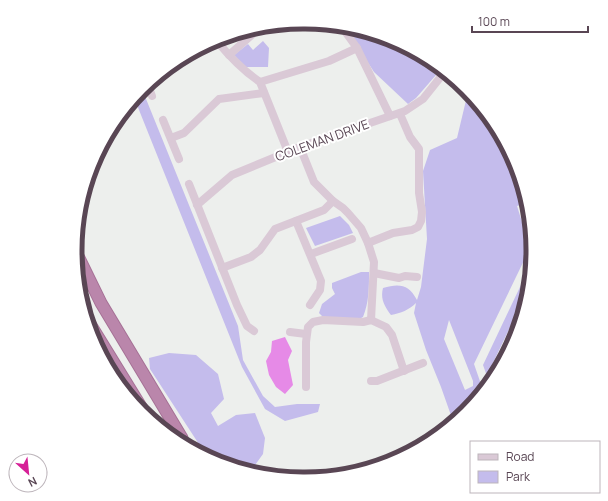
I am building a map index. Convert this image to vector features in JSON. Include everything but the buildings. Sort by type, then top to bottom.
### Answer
[{"type":"highway","points":[[83,266],[101,303],[180,434]]},
{"type":"highway","points":[[107,351],[125,381]]},
{"type":"street","points":[[346,33],[357,48],[390,116]]},
{"type":"street","points":[[229,55],[250,36]]},
{"type":"street","points":[[221,45],[250,75],[260,82],[288,152]]},
{"type":"street","points":[[260,82],[329,61],[357,48]]},
{"type":"street","points":[[250,75],[284,75]]},
{"type":"street","name":"COLEMAN DRIVE","points":[[197,205],[232,175],[300,147],[390,116],[400,114],[423,99],[441,77]]},
{"type":"street","points":[[150,91],[152,96]]},
{"type":"street","points":[[171,138],[184,133],[219,99],[264,93]]},
{"type":"street","points":[[368,244],[390,234],[412,230],[418,226],[421,221],[422,212],[419,192],[419,149],[410,137],[400,114]]},
{"type":"street","points":[[163,120],[179,159]]},
{"type":"street","points":[[300,147],[314,182],[332,201],[348,212],[361,228],[368,244],[374,262],[372,320]]},
{"type":"street","points":[[189,184],[237,305],[247,326],[254,331]]},
{"type":"street","points":[[222,268],[251,257],[260,250],[275,229],[324,210],[332,201]]},
{"type":"street","points":[[296,221],[311,254],[322,285],[310,305]]},
{"type":"street","points":[[311,254],[352,239]]},
{"type":"street","points":[[374,273],[399,278],[405,276],[417,277]]},
{"type":"street","points":[[306,387],[306,334],[308,328],[313,322],[323,320],[363,322],[372,320],[386,327],[392,335],[404,371]]},
{"type":"street","points":[[290,332],[306,334]]},
{"type":"street","points":[[371,381],[377,382],[423,363]]},
{"type":"green space","points":[[349,34],[375,41],[402,52],[427,66],[436,75],[416,98],[408,104],[374,72]]},
{"type":"green space","points":[[263,41],[269,48],[268,67],[245,67],[234,55],[248,44],[253,50]]},
{"type":"green space","points":[[145,96],[238,326],[243,360],[263,396],[275,407],[297,404],[320,404],[318,412],[285,421],[265,409],[242,367],[137,104]]},
{"type":"green space","points":[[466,99],[488,127],[509,166],[518,193],[521,205],[517,206],[524,229],[526,257],[474,364],[481,384],[471,397],[451,416],[426,350],[414,313],[416,303],[405,311],[391,315],[385,306],[382,296],[383,288],[403,286],[411,291],[417,300],[421,287],[427,239],[423,171],[430,150],[457,138]],"holes":[[[449,320],[473,381],[473,386],[465,390],[444,339]]]},
{"type":"green space","points":[[340,216],[349,225],[353,233],[315,246],[306,228]]},
{"type":"green space","points":[[361,272],[369,272],[368,301],[363,317],[353,322],[327,321],[319,313],[322,304],[335,294],[332,288],[332,283]]},
{"type":"green space","points":[[524,278],[516,314],[487,376],[483,365]]},
{"type":"green space","points":[[169,353],[196,355],[218,374],[224,399],[211,413],[218,426],[236,415],[255,413],[265,438],[263,454],[254,466],[219,455],[200,446],[150,369],[149,358]]},
{"type":"shaded area","points":[[285,337],[292,351],[288,360],[293,385],[285,394],[276,387],[269,375],[266,361],[271,352],[272,341]]}]
